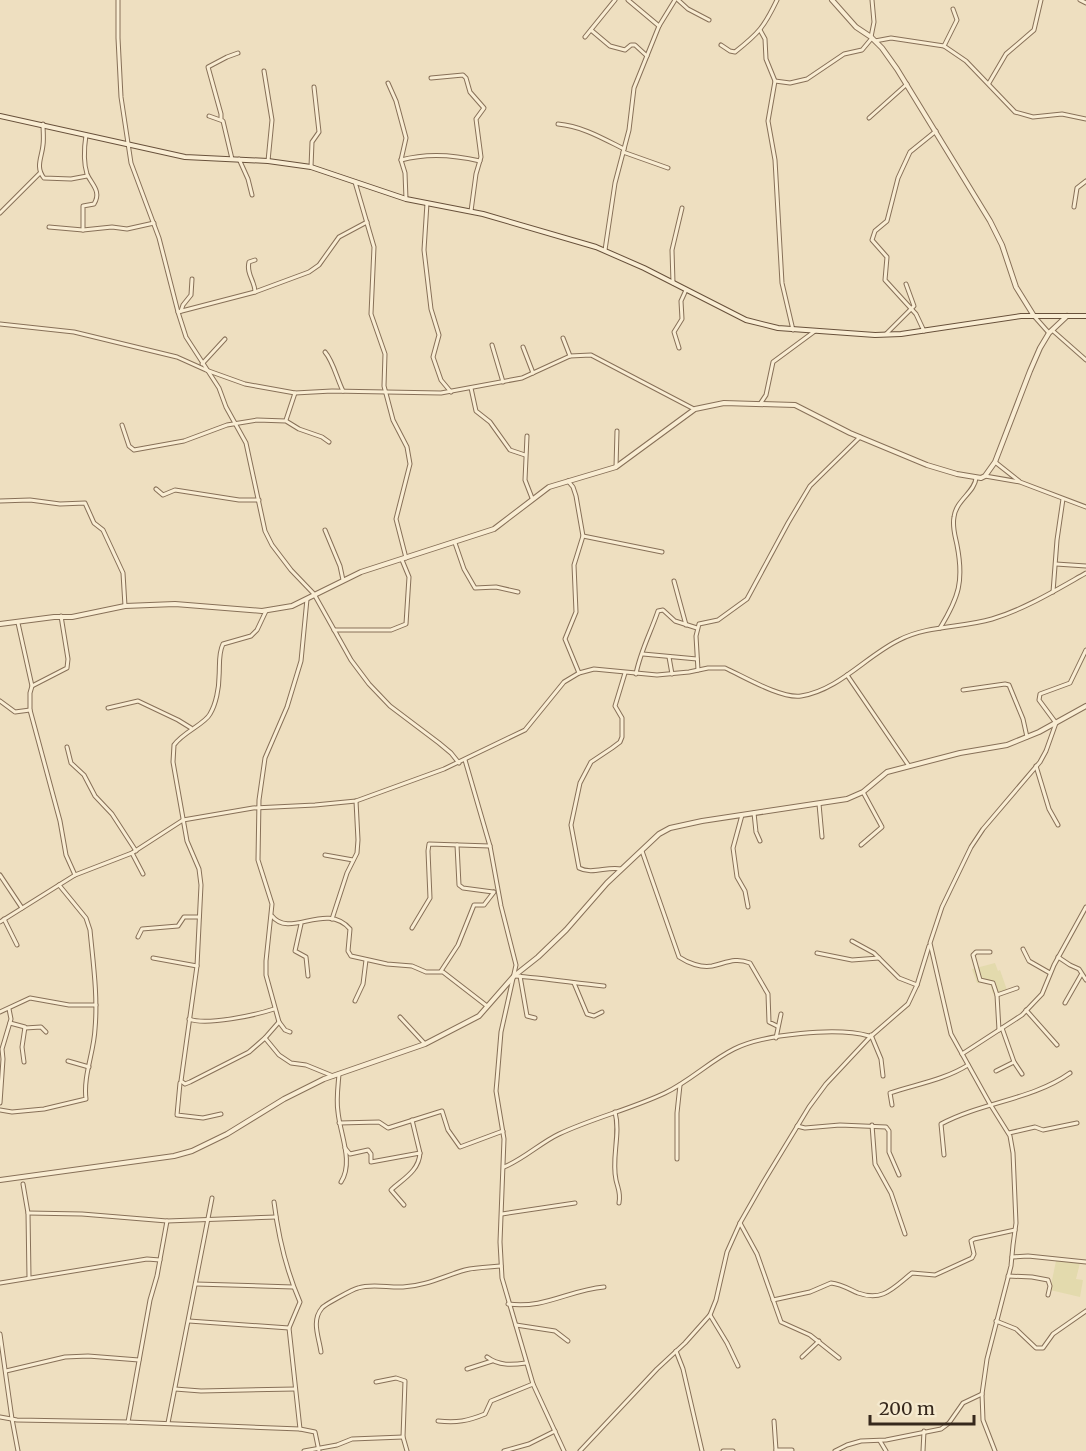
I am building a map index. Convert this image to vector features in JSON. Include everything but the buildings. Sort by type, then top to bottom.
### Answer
[{"type":"street","points":[[118,0],[122,97],[134,174],[154,223],[186,337],[219,388],[248,451],[263,524],[272,544],[291,570],[314,594],[351,660],[369,684],[390,706],[439,743],[459,763]]},
{"type":"street","points":[[585,37],[615,0]]},
{"type":"street","points":[[628,0],[659,26]]},
{"type":"street","points":[[605,250],[615,183],[624,150],[634,88],[659,26],[677,0],[688,9],[709,20]]},
{"type":"street","points":[[721,45],[735,52],[760,30],[777,0]]},
{"type":"street","points":[[832,0],[856,27],[882,48],[907,84],[990,221],[1002,245],[1017,287],[1034,316],[1086,360]]},
{"type":"street","points":[[775,81],[790,83],[807,79],[844,54],[862,50],[872,39],[874,22],[872,0]]},
{"type":"street","points":[[989,83],[1006,54],[1034,30],[1041,0]]},
{"type":"street","points":[[1080,0],[1086,3]]},
{"type":"street","points":[[944,46],[957,20],[953,9]]},
{"type":"street","points":[[591,30],[610,46],[625,50],[635,45],[647,56]]},
{"type":"street","points":[[760,30],[765,39],[766,58],[775,81],[768,121],[775,160],[782,283],[794,330]]},
{"type":"street","points":[[872,39],[944,46],[966,61],[989,83],[1008,106],[1022,115],[1033,117],[1073,115],[1086,119]]},
{"type":"street","points":[[882,48],[884,39]]},
{"type":"street","points":[[232,159],[225,124],[221,119],[208,68],[238,53]]},
{"type":"street","points":[[264,71],[272,120],[268,161]]},
{"type":"street","points":[[431,78],[464,75],[470,92],[482,105],[483,111],[476,119],[480,161],[471,211]]},
{"type":"street","points":[[388,83],[396,101],[406,138],[401,160],[405,173],[406,199]]},
{"type":"street","points":[[869,118],[907,84]]},
{"type":"street","points":[[311,167],[312,142],[319,132],[314,87]]},
{"type":"street","points":[[0,116],[185,157],[268,161],[311,167],[406,199],[471,211],[605,250],[754,323],[794,330],[885,334],[924,331],[1008,318],[1086,316]]},
{"type":"street","points":[[209,116],[221,119]]},
{"type":"street","points":[[43,124],[40,173],[47,179],[87,176]]},
{"type":"street","points":[[558,124],[572,126],[593,134],[668,168]]},
{"type":"street","points":[[924,331],[920,320],[885,280],[887,257],[872,240],[875,231],[886,222],[898,178],[910,152],[936,131]]},
{"type":"street","points":[[83,230],[83,206],[94,204],[96,200],[95,186],[87,176],[84,150],[86,135]]},
{"type":"street","points":[[401,160],[418,156],[467,158],[480,161]]},
{"type":"street","points":[[239,159],[248,178],[252,195]]},
{"type":"street","points":[[0,213],[40,173]]},
{"type":"street","points":[[334,630],[391,630],[406,624],[409,577],[396,519],[410,464],[410,455],[393,420],[385,393],[383,378],[385,354],[371,314],[374,248],[355,181]]},
{"type":"street","points":[[1074,207],[1077,188],[1086,181]]},
{"type":"street","points":[[427,203],[424,250],[431,309],[439,335],[433,357],[441,380],[451,392]]},
{"type":"street","points":[[673,283],[672,250],[682,207]]},
{"type":"street","points":[[179,312],[255,292],[315,268],[339,237],[367,222]]},
{"type":"street","points":[[49,227],[83,230],[112,227],[127,229],[154,223]]},
{"type":"street","points":[[255,260],[249,262],[248,271],[255,292]]},
{"type":"street","points":[[179,312],[192,292],[192,279]]},
{"type":"street","points":[[885,334],[912,310],[914,302],[906,284]]},
{"type":"street","points":[[679,348],[674,332],[682,319],[681,301],[686,290]]},
{"type":"street","points":[[985,476],[995,462],[1030,371],[1051,331],[1068,316]]},
{"type":"street","points":[[0,324],[74,332],[177,357],[245,384],[295,393],[343,391],[428,394],[451,392],[503,382],[533,373],[570,356],[597,357],[695,409]]},
{"type":"street","points":[[759,405],[766,395],[773,362],[815,331]]},
{"type":"street","points":[[563,338],[570,356]]},
{"type":"street","points":[[202,364],[225,339]]},
{"type":"street","points":[[492,345],[503,382]]},
{"type":"street","points":[[523,347],[533,373]]},
{"type":"street","points":[[325,352],[330,357],[334,375],[343,391]]},
{"type":"street","points":[[471,388],[476,411],[490,422],[510,450],[525,455]]},
{"type":"street","points":[[286,421],[295,393]]},
{"type":"street","points":[[0,624],[61,616],[80,616],[125,606],[175,604],[266,611],[292,606],[343,580],[499,526],[549,487],[616,467],[695,409],[724,403],[795,405],[860,437],[927,465],[976,478],[985,476],[1020,482],[1086,507]]},
{"type":"street","points":[[122,425],[129,446],[134,450],[184,441],[251,420],[286,421],[329,442]]},
{"type":"street","points":[[616,467],[617,431]]},
{"type":"street","points":[[527,436],[525,480],[532,498]]},
{"type":"street","points":[[698,670],[697,628],[702,622],[724,617],[747,598],[810,486],[860,437]]},
{"type":"street","points":[[995,462],[1020,482]]},
{"type":"street","points":[[940,628],[954,606],[959,590],[959,562],[953,526],[954,516],[959,501],[975,483],[976,478]]},
{"type":"street","points":[[568,482],[573,487],[576,496],[583,536],[574,566],[576,612],[565,639],[579,673]]},
{"type":"street","points":[[156,489],[163,495],[175,490],[239,500],[259,500]]},
{"type":"street","points":[[1053,592],[1063,499]]},
{"type":"street","points":[[0,501],[85,503],[94,523],[103,530],[123,573],[125,606]]},
{"type":"street","points":[[325,530],[340,566],[343,580]]},
{"type":"street","points":[[583,536],[662,552]]},
{"type":"street","points":[[455,543],[464,568],[475,588],[496,587],[518,592]]},
{"type":"street","points":[[1056,564],[1086,566]]},
{"type":"street","points":[[0,922],[75,875],[134,852],[183,820],[260,807],[315,806],[356,801],[459,763],[525,730],[564,682],[579,673],[594,669],[636,674],[672,674],[717,667],[725,668],[794,696],[818,691],[847,675],[878,651],[900,639],[940,628],[993,619],[1053,592],[1086,573]]},
{"type":"street","points":[[674,581],[686,625]]},
{"type":"street","points":[[290,1032],[279,1023],[266,968],[272,904],[258,860],[259,800],[265,758],[287,707],[301,661],[308,599]]},
{"type":"street","points":[[636,674],[658,611],[663,610],[675,621],[697,628]]},
{"type":"street","points":[[221,1114],[203,1118],[177,1115],[197,966],[201,885],[199,869],[187,842],[173,751],[176,741],[209,717],[219,684],[220,652],[223,644],[251,636],[257,630],[266,611]]},
{"type":"street","points":[[32,686],[67,668],[68,659],[61,616]]},
{"type":"street","points":[[18,623],[32,686],[30,710],[60,821],[66,855],[75,875]]},
{"type":"street","points":[[1056,723],[1039,697],[1044,692],[1070,683],[1086,650]]},
{"type":"street","points":[[643,654],[697,659]]},
{"type":"street","points":[[669,657],[672,674]]},
{"type":"street","points":[[621,869],[611,867],[584,871],[579,868],[571,825],[580,783],[586,768],[595,758],[620,742],[622,718],[615,706],[625,673]]},
{"type":"street","points":[[847,675],[909,766]]},
{"type":"street","points":[[963,690],[1009,685],[1023,719],[1027,737]]},
{"type":"street","points":[[0,701],[15,712],[30,710]]},
{"type":"street","points":[[108,708],[138,701],[191,728]]},
{"type":"street","points":[[0,1180],[174,1156],[192,1151],[227,1134],[284,1099],[340,1072],[425,1044],[479,1016],[566,930],[621,869],[659,834],[670,828],[847,799],[863,792],[887,772],[1006,745],[1056,723],[1086,706]]},
{"type":"street","points":[[580,1451],[710,1316],[727,1252],[741,1223],[797,1126],[826,1084],[871,1036],[908,1004],[917,985],[942,907],[971,847],[1047,751],[1056,723]]},
{"type":"street","points":[[67,747],[70,763],[82,773],[95,796],[112,814],[134,852],[143,874]]},
{"type":"street","points":[[465,760],[490,846],[496,892],[515,960],[527,1016],[536,1018]]},
{"type":"street","points":[[1036,766],[1049,809],[1058,825]]},
{"type":"street","points":[[861,845],[882,828],[863,792]]},
{"type":"street","points":[[332,919],[347,873],[357,853],[356,801]]},
{"type":"street","points":[[819,804],[822,837]]},
{"type":"street","points":[[754,813],[756,832],[760,841]]},
{"type":"street","points":[[742,815],[734,848],[737,877],[745,891],[748,907]]},
{"type":"street","points":[[412,928],[430,898],[428,846],[432,844],[490,846]]},
{"type":"street","points":[[457,845],[459,885],[463,888],[496,892]]},
{"type":"street","points":[[642,849],[679,957],[704,966],[733,960],[750,963],[768,994],[769,1022],[777,1026]]},
{"type":"street","points":[[325,855],[353,860]]},
{"type":"street","points":[[0,875],[22,908]]},
{"type":"street","points":[[0,1110],[6,1112],[44,1109],[86,1099],[85,1086],[95,1033],[96,1005],[89,923],[59,885]]},
{"type":"street","points":[[441,971],[458,945],[472,908],[477,904],[484,905],[496,892]]},
{"type":"street","points":[[962,1054],[1026,1010],[1042,994],[1058,957],[1086,907]]},
{"type":"street","points":[[271,914],[277,921],[301,924],[317,918],[332,919],[344,924],[350,930],[348,951],[351,956],[408,965],[426,972],[441,971],[488,1006]]},
{"type":"street","points":[[138,937],[142,929],[178,926],[184,917],[199,917]]},
{"type":"street","points":[[4,919],[17,945]]},
{"type":"street","points":[[301,924],[295,951],[307,959],[308,976]]},
{"type":"street","points":[[852,941],[867,948],[899,978],[917,985]]},
{"type":"street","points":[[930,943],[951,1034],[1009,1133],[1013,1153],[1015,1230],[1012,1257],[987,1359],[982,1394],[983,1420],[995,1451]]},
{"type":"street","points":[[1023,949],[1029,961],[1050,973]]},
{"type":"street","points":[[990,952],[976,952],[974,960],[980,980],[993,983],[997,994],[1000,1029],[1014,1062],[1022,1074]]},
{"type":"street","points":[[817,953],[859,960],[879,958]]},
{"type":"street","points":[[1058,957],[1079,969],[1086,980]]},
{"type":"street","points":[[153,958],[197,966]]},
{"type":"street","points":[[355,1001],[364,981],[366,960]]},
{"type":"street","points":[[1065,1003],[1081,975]]},
{"type":"street","points":[[517,976],[604,986]]},
{"type":"street","points":[[517,976],[501,1032],[496,1091],[504,1167],[501,1266],[508,1304],[533,1384],[564,1451]]},
{"type":"street","points":[[574,983],[587,1014],[594,1016],[602,1012]]},
{"type":"street","points":[[997,994],[1017,988]]},
{"type":"street","points":[[0,1012],[30,998],[69,1005],[96,1005]]},
{"type":"street","points":[[0,1103],[2,1049],[10,1023],[9,1008]]},
{"type":"street","points":[[189,1019],[203,1022],[258,1014],[274,1009]]},
{"type":"street","points":[[1026,1010],[1057,1045]]},
{"type":"street","points":[[776,1038],[781,1014]]},
{"type":"street","points":[[400,1017],[425,1044]]},
{"type":"street","points":[[10,1023],[25,1028],[41,1027],[46,1032]]},
{"type":"street","points":[[181,1082],[185,1084],[190,1082],[244,1054],[265,1038],[279,1023]]},
{"type":"street","points":[[24,1062],[22,1047],[25,1028]]},
{"type":"street","points":[[504,1167],[556,1136],[639,1104],[680,1085],[736,1048],[748,1043],[828,1032],[871,1036]]},
{"type":"street","points":[[871,1036],[881,1059],[883,1076]]},
{"type":"street","points":[[265,1038],[279,1056],[291,1064],[306,1065],[333,1076]]},
{"type":"street","points":[[68,1061],[89,1067]]},
{"type":"street","points":[[996,1071],[1014,1062]]},
{"type":"street","points":[[892,1105],[890,1093],[954,1074],[968,1065]]},
{"type":"street","points":[[340,1072],[337,1109],[345,1148],[345,1171],[341,1182]]},
{"type":"street","points":[[944,1155],[940,1124],[990,1104],[1050,1085],[1070,1073]]},
{"type":"street","points":[[677,1160],[676,1113],[680,1085]]},
{"type":"street","points":[[339,1123],[379,1122],[388,1128],[442,1111],[448,1130],[460,1147],[502,1131]]},
{"type":"street","points":[[615,1112],[618,1129],[616,1179],[620,1192],[619,1203]]},
{"type":"street","points":[[404,1205],[391,1190],[412,1172],[419,1162],[420,1154],[412,1120]]},
{"type":"street","points":[[1009,1133],[1035,1127],[1043,1130],[1077,1123]]},
{"type":"street","points":[[797,1126],[805,1128],[872,1125],[888,1128],[889,1152],[899,1175]]},
{"type":"street","points":[[872,1125],[874,1161],[891,1193],[905,1234]]},
{"type":"street","points":[[345,1148],[350,1154],[368,1150],[372,1162],[420,1154]]},
{"type":"street","points":[[23,1184],[28,1214],[29,1277]]},
{"type":"street","points":[[168,1423],[212,1198]]},
{"type":"street","points":[[274,1202],[293,1287],[300,1302],[289,1328],[300,1429]]},
{"type":"street","points":[[502,1214],[575,1203]]},
{"type":"street","points":[[28,1214],[82,1214],[167,1221],[276,1217]]},
{"type":"street","points":[[128,1422],[167,1221]]},
{"type":"street","points":[[741,1223],[757,1254],[781,1322],[810,1335],[839,1358]]},
{"type":"street","points":[[773,1300],[810,1292],[831,1283],[868,1296],[879,1296],[912,1273],[940,1274],[972,1258],[974,1254],[971,1241],[974,1239],[1015,1230]]},
{"type":"street","points":[[1012,1257],[1028,1256],[1086,1262]]},
{"type":"street","points":[[0,1283],[147,1259],[160,1260]]},
{"type":"street","points":[[321,1352],[316,1332],[316,1319],[320,1311],[325,1305],[352,1290],[363,1287],[420,1285],[467,1269],[501,1266]]},
{"type":"street","points":[[1008,1276],[1048,1280],[1050,1286],[1048,1294]]},
{"type":"street","points":[[196,1284],[293,1287]]},
{"type":"street","points":[[508,1304],[536,1305],[604,1287]]},
{"type":"street","points":[[996,1320],[1016,1329],[1036,1348],[1043,1348],[1053,1334],[1086,1311]]},
{"type":"street","points":[[710,1316],[727,1342],[738,1366]]},
{"type":"street","points":[[189,1321],[289,1328]]},
{"type":"street","points":[[516,1324],[555,1331],[568,1341]]},
{"type":"street","points":[[0,1334],[18,1451]]},
{"type":"street","points":[[802,1357],[819,1341]]},
{"type":"street","points":[[676,1351],[683,1369],[702,1451]]},
{"type":"street","points":[[6,1371],[65,1358],[87,1356],[139,1360]]},
{"type":"street","points":[[487,1357],[492,1361],[508,1365],[526,1363]]},
{"type":"street","points":[[467,1369],[492,1361]]},
{"type":"street","points":[[376,1382],[396,1378],[405,1381],[403,1437],[407,1451]]},
{"type":"street","points":[[438,1421],[458,1423],[468,1421],[485,1414],[491,1401],[533,1384]]},
{"type":"street","points":[[175,1389],[201,1391],[295,1389]]},
{"type":"street","points":[[835,1451],[847,1444],[880,1441],[945,1427],[963,1403],[982,1394]]},
{"type":"street","points":[[0,1417],[300,1429],[315,1432],[319,1450]]},
{"type":"street","points":[[774,1421],[775,1450],[792,1450]]},
{"type":"street","points":[[504,1451],[529,1444],[555,1431]]},
{"type":"street","points":[[923,1451],[924,1431]]},
{"type":"street","points":[[304,1451],[319,1450],[352,1439],[403,1437]]},
{"type":"street","points":[[880,1441],[886,1451]]},
{"type":"street","points":[[723,1451],[733,1451]]},
{"type":"shaded area","points":[[995,963],[1007,990],[993,994],[990,982],[977,983],[972,969]]},
{"type":"shaded area","points":[[1056,1261],[1080,1263],[1076,1279],[1083,1280],[1080,1297],[1050,1290]]}]
